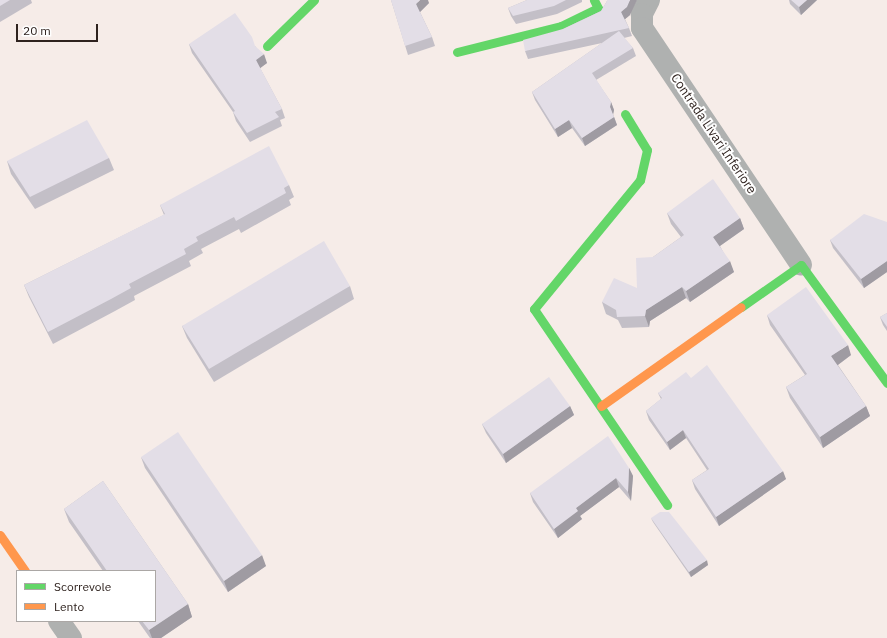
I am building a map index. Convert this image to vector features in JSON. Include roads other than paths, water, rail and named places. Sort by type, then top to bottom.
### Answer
[{"type":"street","points":[[267,46],[314,0]]},
{"type":"street","points":[[457,52],[561,26],[598,8],[594,0]]},
{"type":"street","name":"Contrada Livari Inferiore","points":[[649,0],[642,14],[642,28],[801,265],[887,383]]},
{"type":"street","points":[[625,114],[647,150],[640,180],[534,309],[667,505]]},
{"type":"street","points":[[601,406],[801,265]]},
{"type":"street","points":[[0,535],[24,570]]},
{"type":"street","points":[[60,622],[71,638]]}]
